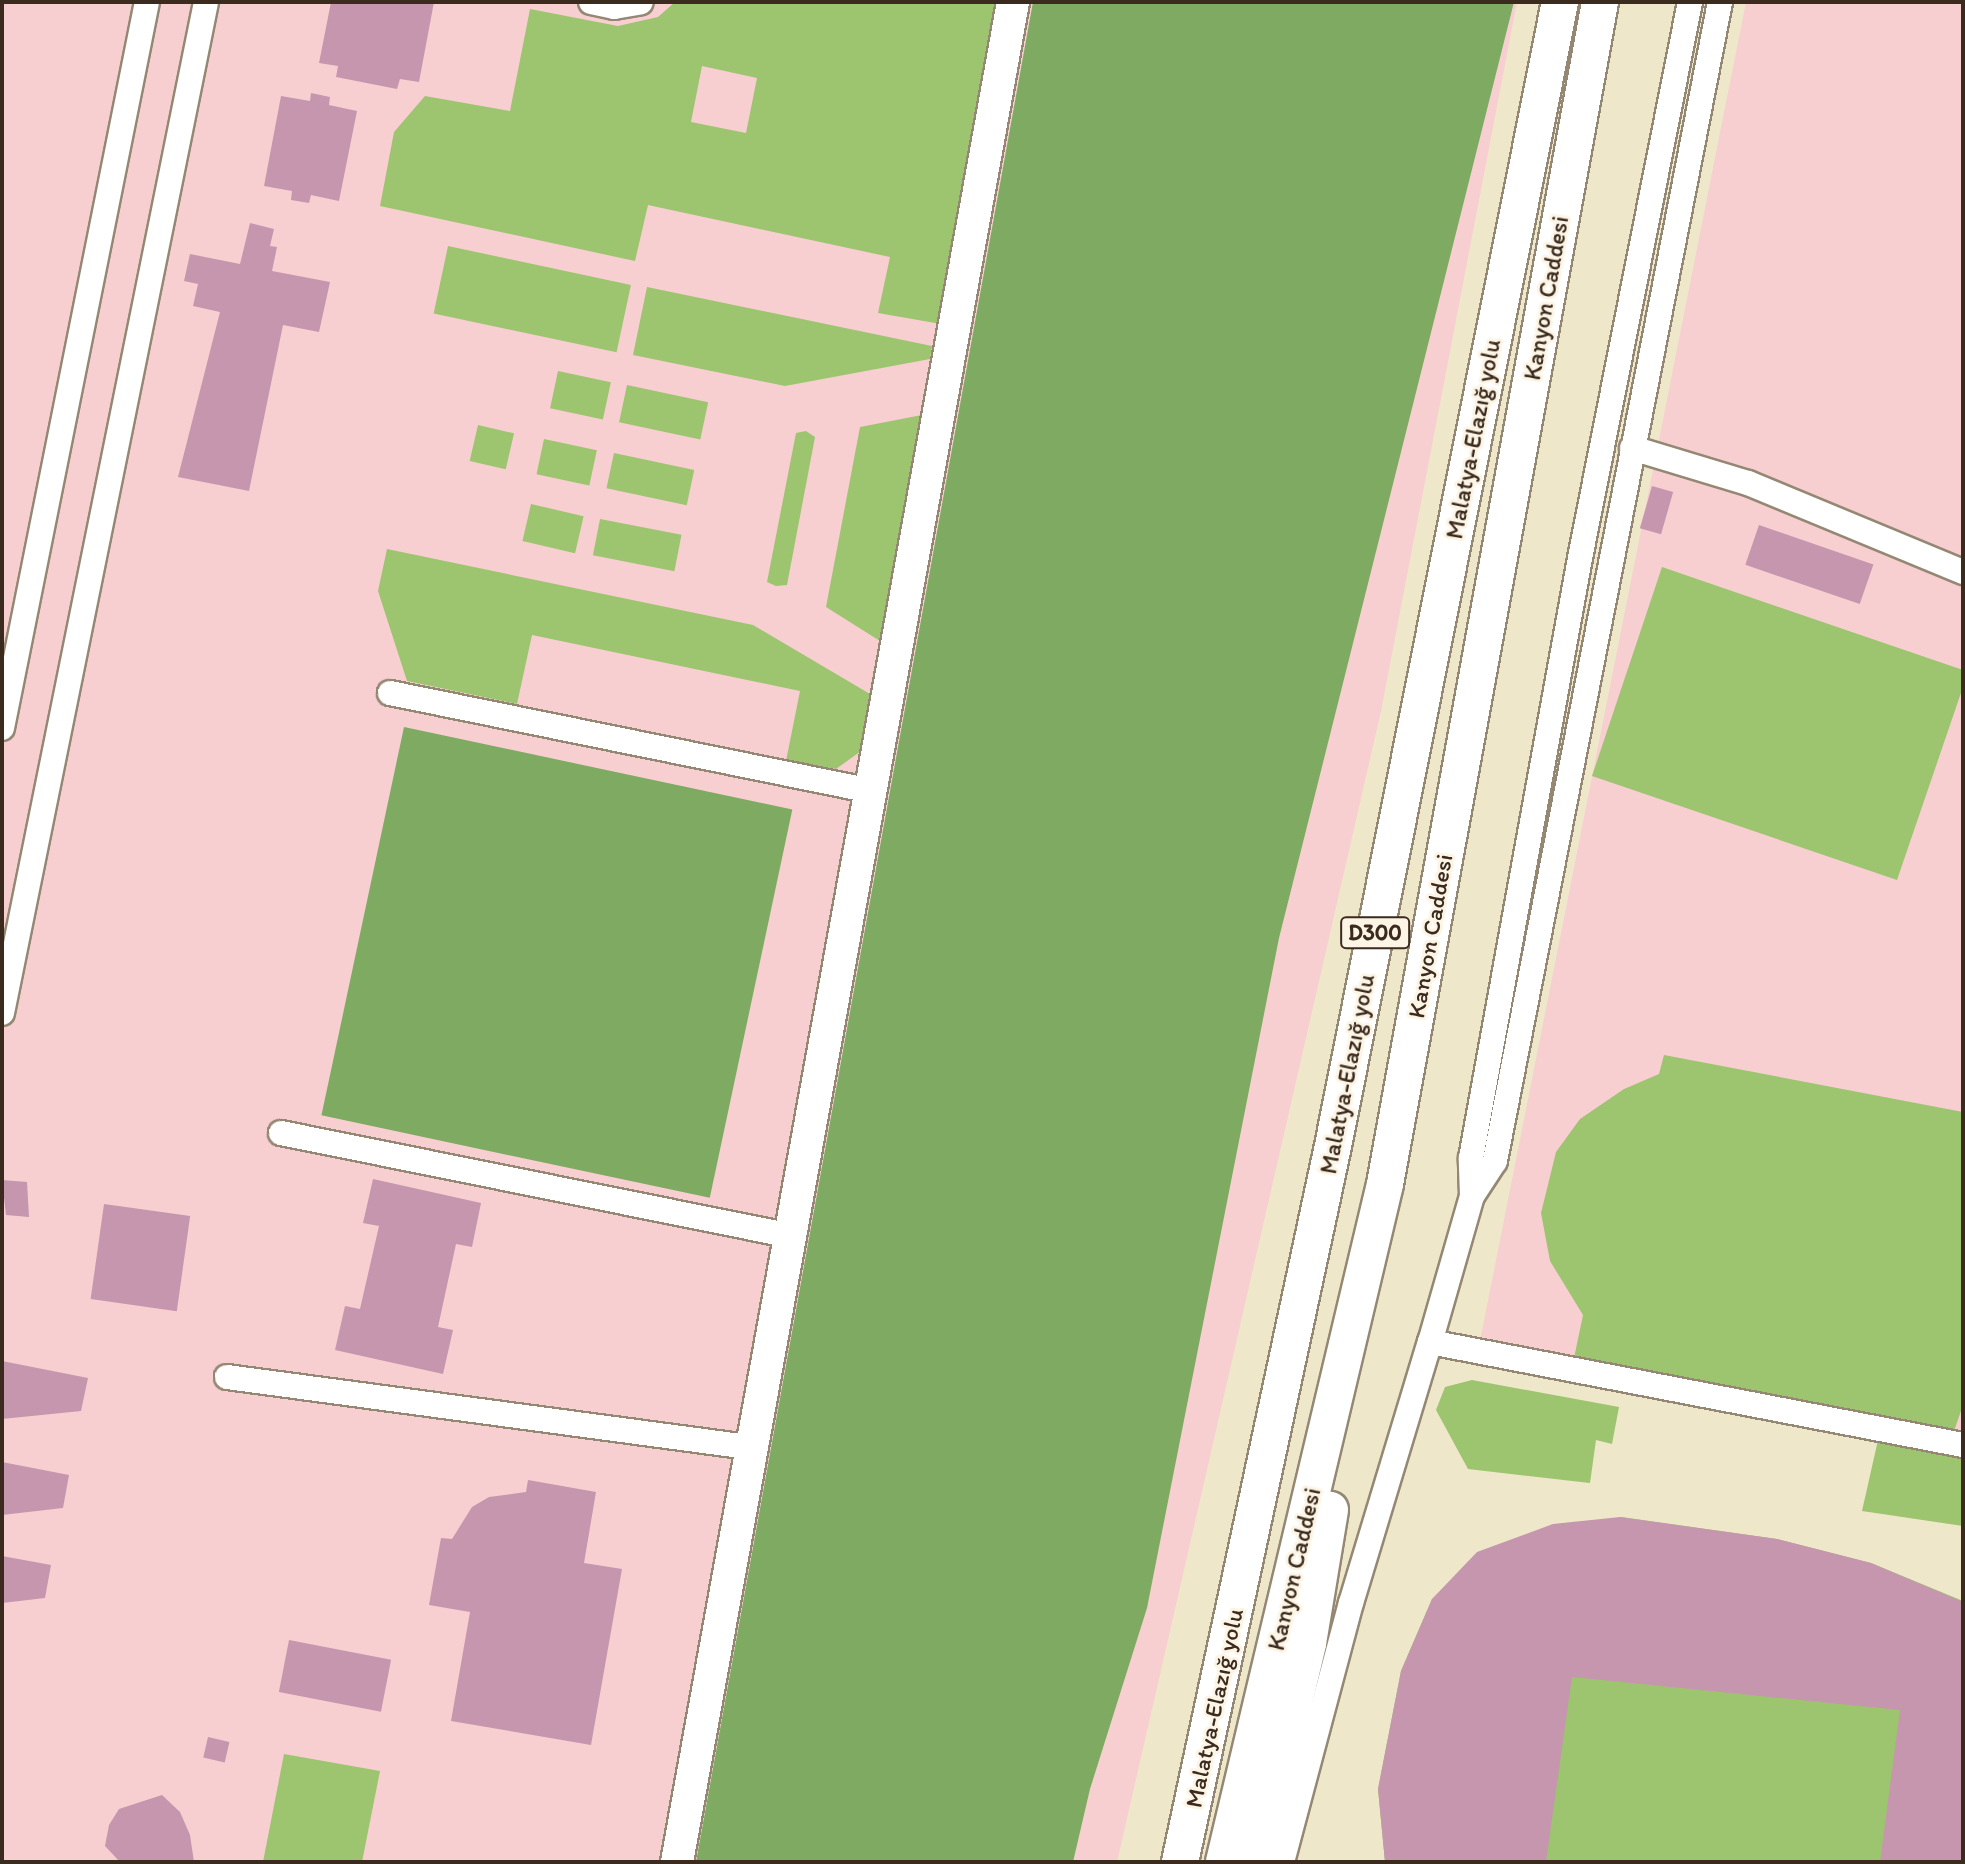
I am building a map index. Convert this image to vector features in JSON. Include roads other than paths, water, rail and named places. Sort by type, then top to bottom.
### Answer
[{"type":"highway","name":"Malatya-Elazığ yolu","points":[[1180,1862],[1333,1146],[1560,2]]},
{"type":"highway","name":"Kanyon Caddesi","points":[[1224,1862],[1383,1193],[1600,2]]},
{"type":"highway","points":[[1256,1862],[1308,1643],[1383,1193]]},
{"type":"highway","points":[[1162,1862],[1204,1756]]},
{"type":"main road","points":[[677,1862],[748,1447],[873,791],[1013,2]]},
{"type":"street","points":[[2,728],[147,2]]},
{"type":"street","points":[[2,1013],[206,2]]},
{"type":"street","points":[[591,2],[614,7],[641,2]]},
{"type":"street","points":[[1472,1196],[1471,1158],[1573,599],[1690,2]]},
{"type":"street","points":[[1282,1862],[1351,1603],[1472,1196],[1495,1161],[1720,2]]},
{"type":"street","points":[[1632,448],[1748,483],[1963,572]]},
{"type":"street","points":[[390,693],[873,791]]},
{"type":"street","points":[[281,1133],[787,1235]]},
{"type":"street","points":[[1430,1342],[1963,1445]]},
{"type":"street","points":[[227,1377],[748,1447]]}]
